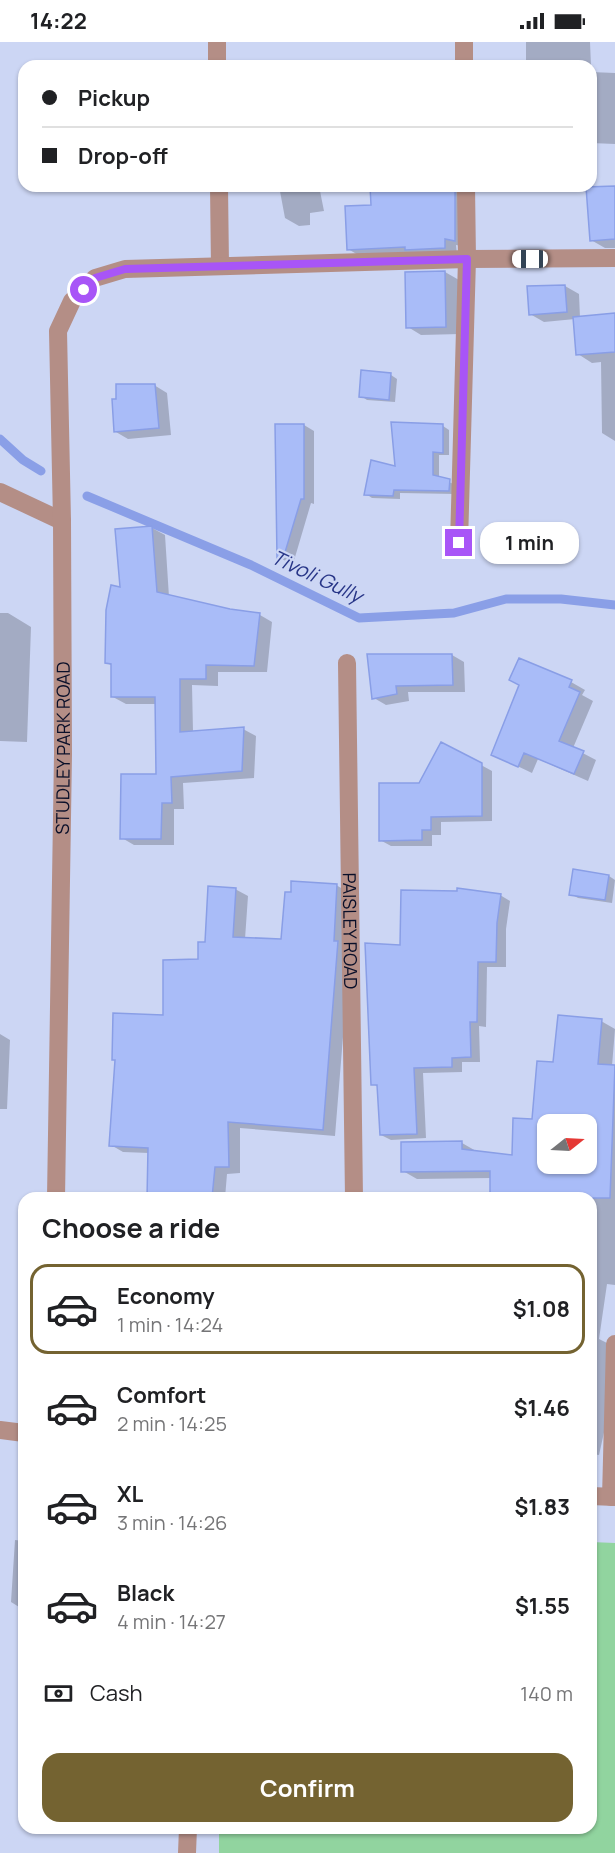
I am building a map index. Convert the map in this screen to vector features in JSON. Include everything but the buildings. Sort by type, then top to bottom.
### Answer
[{"type":"street","points":[[217,42],[217,60]]},
{"type":"street","points":[[464,42],[464,60]]},
{"type":"street","points":[[219,192],[220,266]]},
{"type":"street","points":[[459,543],[467,259],[466,192]]},
{"type":"street","name":"STUDLEY PARK ROAD","points":[[56,1192],[63,754],[58,332],[72,302],[95,278],[125,269],[467,259],[615,258]]},
{"type":"street","points":[[0,492],[62,521]]},
{"type":"street","name":"PAISLEY ROAD","points":[[347,663],[354,1192]]},
{"type":"street","points":[[597,1496],[613,1497],[615,1344]]},
{"type":"street","points":[[0,1430],[18,1432]]},
{"type":"street","points":[[187,1853],[188,1834]]},
{"type":"green space","points":[[597,1542],[615,1543],[615,1853],[219,1853],[219,1834],[597,1834]]},
{"type":"waterway","name":"Tivoli Gully","points":[[0,439],[23,460],[41,471]]},
{"type":"waterway","name":"Tivoli Gully","points":[[87,496],[251,565],[359,618],[454,613],[506,599],[561,599],[615,605]]},
{"type":"route","points":[[84,290],[95,278],[125,269],[467,259],[459,543]]}]
